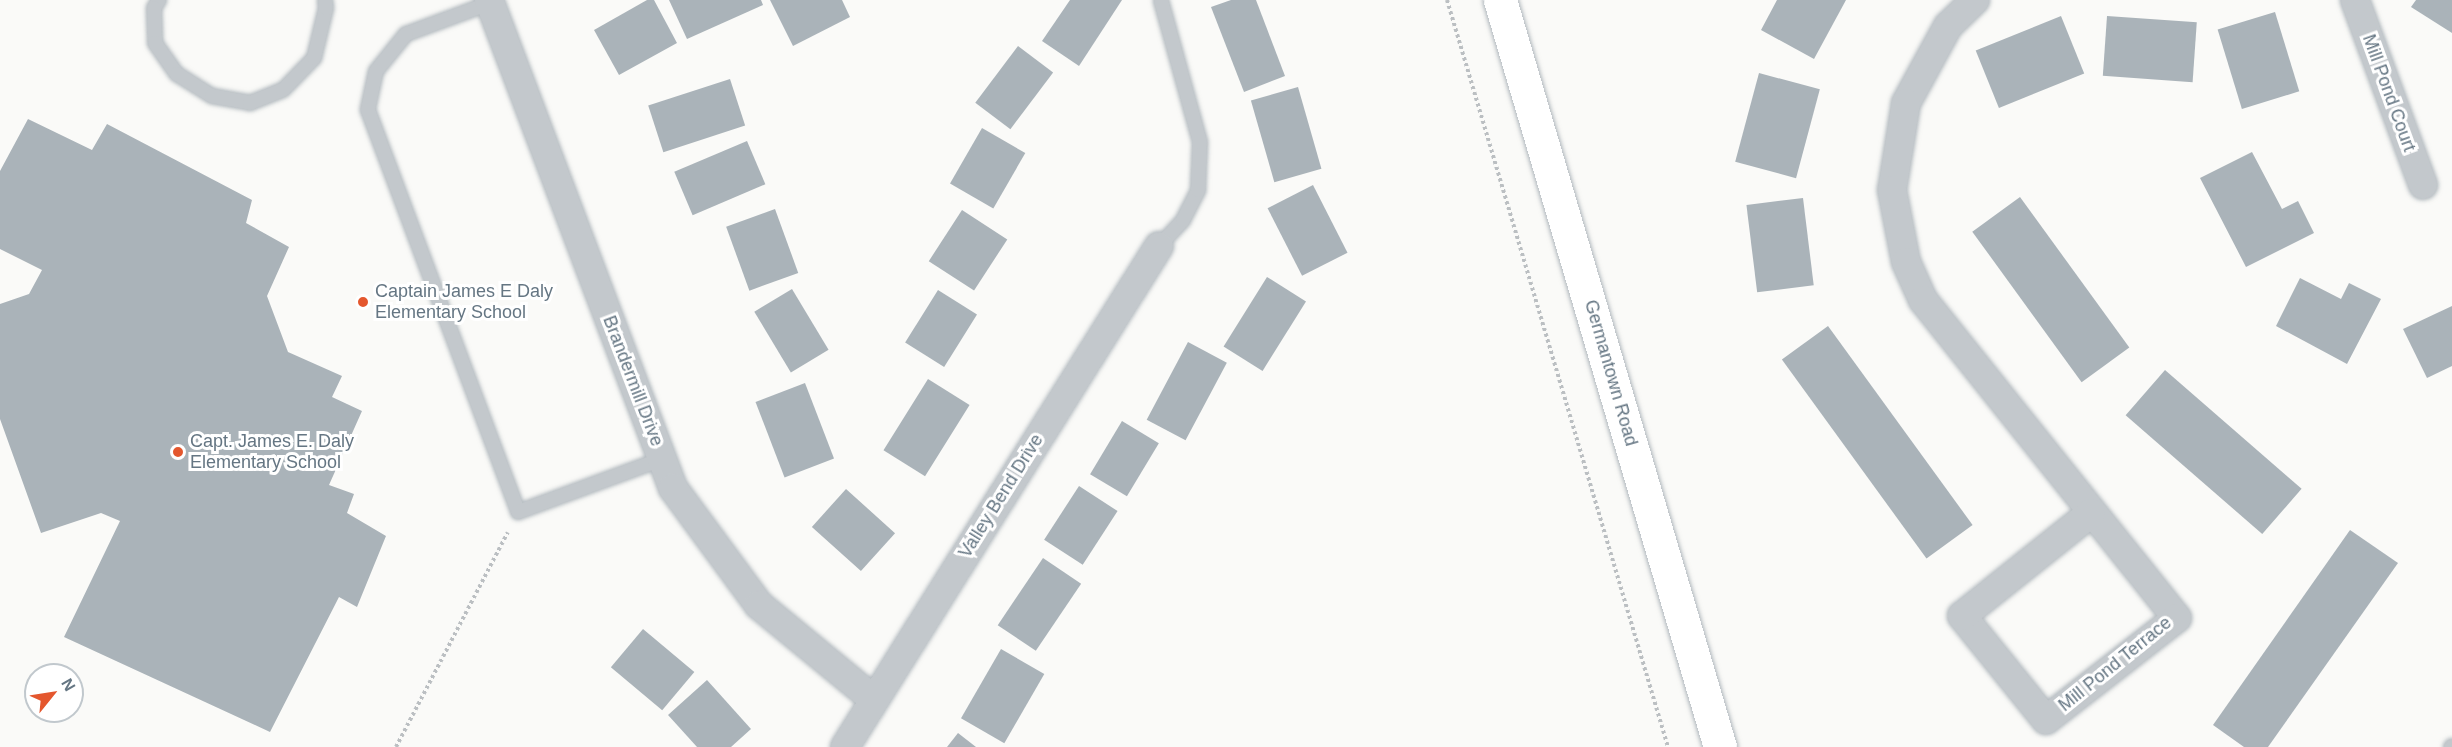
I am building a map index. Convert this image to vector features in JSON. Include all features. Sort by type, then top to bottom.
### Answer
[{"type":"street","name":"Germantown Road","points":[[1500,0],[1720,747]]},
{"type":"street","name":"Mill Pond Terrace","points":[[1974,0],[1948,26],[1905,103],[1892,190],[1906,262],[1923,300],[2177,618],[2046,720],[1962,616],[2091,513]]},
{"type":"street","name":"Mill Pond Court","points":[[2355,0],[2422,185]]},
{"type":"street","name":"Brandermill Drive","points":[[491,1],[673,488],[759,606],[873,699]]},
{"type":"street","name":"Valley Bend Drive","points":[[845,747],[1159,246]]},
{"type":"lane","points":[[159,0],[154,8],[154,43],[177,74],[212,96],[250,103],[283,90],[314,58],[326,8],[325,0]]},
{"type":"lane","points":[[1159,246],[1183,220],[1198,190],[1200,142],[1161,0]]},
{"type":"lane","points":[[491,1],[406,34],[376,71],[368,110],[518,512],[662,459]]},
{"type":"path","points":[[1447,0],[1668,747]]},
{"type":"path","points":[[396,747],[518,512]]},
{"type":"building","points":[[647,0],[654,0],[677,43],[619,75],[594,30]]},
{"type":"building","points":[[669,0],[761,0],[763,5],[687,39]]},
{"type":"building","points":[[770,0],[842,0],[850,17],[793,46]]},
{"type":"building","points":[[1070,0],[1122,0],[1079,66],[1042,41]]},
{"type":"building","points":[[1231,0],[1256,0],[1285,76],[1244,92],[1211,7]]},
{"type":"building","points":[[1777,0],[1846,0],[1814,59],[1761,30]]},
{"type":"building","points":[[2416,0],[2452,0],[2452,33],[2411,7]]},
{"type":"building","points":[[2275,12],[2299,91],[2242,109],[2218,30]]},
{"type":"building","points":[[2061,16],[2084,73],[1999,108],[1976,50]]},
{"type":"building","points":[[2107,16],[2197,22],[2193,82],[2103,76]]},
{"type":"building","points":[[1018,46],[1053,72],[1010,129],[975,103]]},
{"type":"building","points":[[1759,73],[1820,89],[1796,178],[1735,162]]},
{"type":"building","points":[[730,79],[745,126],[663,152],[648,106]]},
{"type":"building","points":[[1298,87],[1321,169],[1274,182],[1251,101]]},
{"type":"building","name":"Capt. James E. Daly Elementary School","points":[[28,119],[92,150],[107,124],[252,200],[246,223],[289,247],[267,296],[288,352],[342,376],[332,397],[362,411],[329,485],[354,494],[347,513],[386,536],[357,607],[339,597],[270,732],[64,637],[120,521],[101,513],[41,533],[0,419],[0,304],[29,294],[42,270],[0,249],[0,171]]},
{"type":"building","points":[[982,128],[1025,153],[993,208],[950,183]]},
{"type":"building","points":[[747,141],[765,184],[693,215],[674,172]]},
{"type":"building","points":[[2252,152],[2282,209],[2298,201],[2314,233],[2246,267],[2200,178]]},
{"type":"building","points":[[1313,185],[1348,253],[1302,276],[1268,208]]},
{"type":"building","points":[[2020,197],[2129,347],[2082,382],[1972,232]]},
{"type":"building","points":[[1803,198],[1814,285],[1757,292],[1746,205]]},
{"type":"building","points":[[775,209],[798,273],[749,291],[726,227]]},
{"type":"building","points":[[962,210],[1007,239],[974,291],[929,261]]},
{"type":"building","points":[[1267,277],[1306,301],[1263,371],[1224,347]]},
{"type":"building","points":[[2300,278],[2341,299],[2349,283],[2381,299],[2347,364],[2276,326]]},
{"type":"building","points":[[792,289],[829,350],[791,373],[754,312]]},
{"type":"building","points":[[938,290],[977,314],[944,367],[905,343]]},
{"type":"building","points":[[2452,306],[2452,366],[2427,378],[2403,329]]},
{"type":"building","points":[[1828,326],[1973,525],[1926,559],[1782,360]]},
{"type":"building","points":[[1188,342],[1227,363],[1186,440],[1147,420]]},
{"type":"building","points":[[2165,370],[2302,489],[2262,534],[2126,415]]},
{"type":"building","points":[[928,379],[970,405],[925,476],[883,450]]},
{"type":"building","points":[[805,383],[834,459],[785,478],[756,402]]},
{"type":"building","points":[[1122,421],[1159,443],[1127,496],[1090,474]]},
{"type":"building","points":[[1079,486],[1118,511],[1083,565],[1044,540]]},
{"type":"building","points":[[846,489],[895,533],[861,571],[812,527]]},
{"type":"building","points":[[2350,530],[2398,563],[2268,747],[2244,747],[2213,725]]},
{"type":"building","points":[[1043,558],[1081,584],[1036,651],[998,625]]},
{"type":"building","points":[[643,629],[694,672],[662,710],[611,667]]},
{"type":"building","points":[[1001,649],[1044,674],[1004,743],[961,718]]},
{"type":"building","points":[[707,680],[751,729],[731,747],[697,747],[668,715]]},
{"type":"building","points":[[958,733],[976,747],[947,747]]},
{"type":"place","name":"Captain James E Daly Elementary School","points":[[363,302]]},
{"type":"place","name":"Capt. James E. Daly Elementary School","points":[[178,452]]}]
